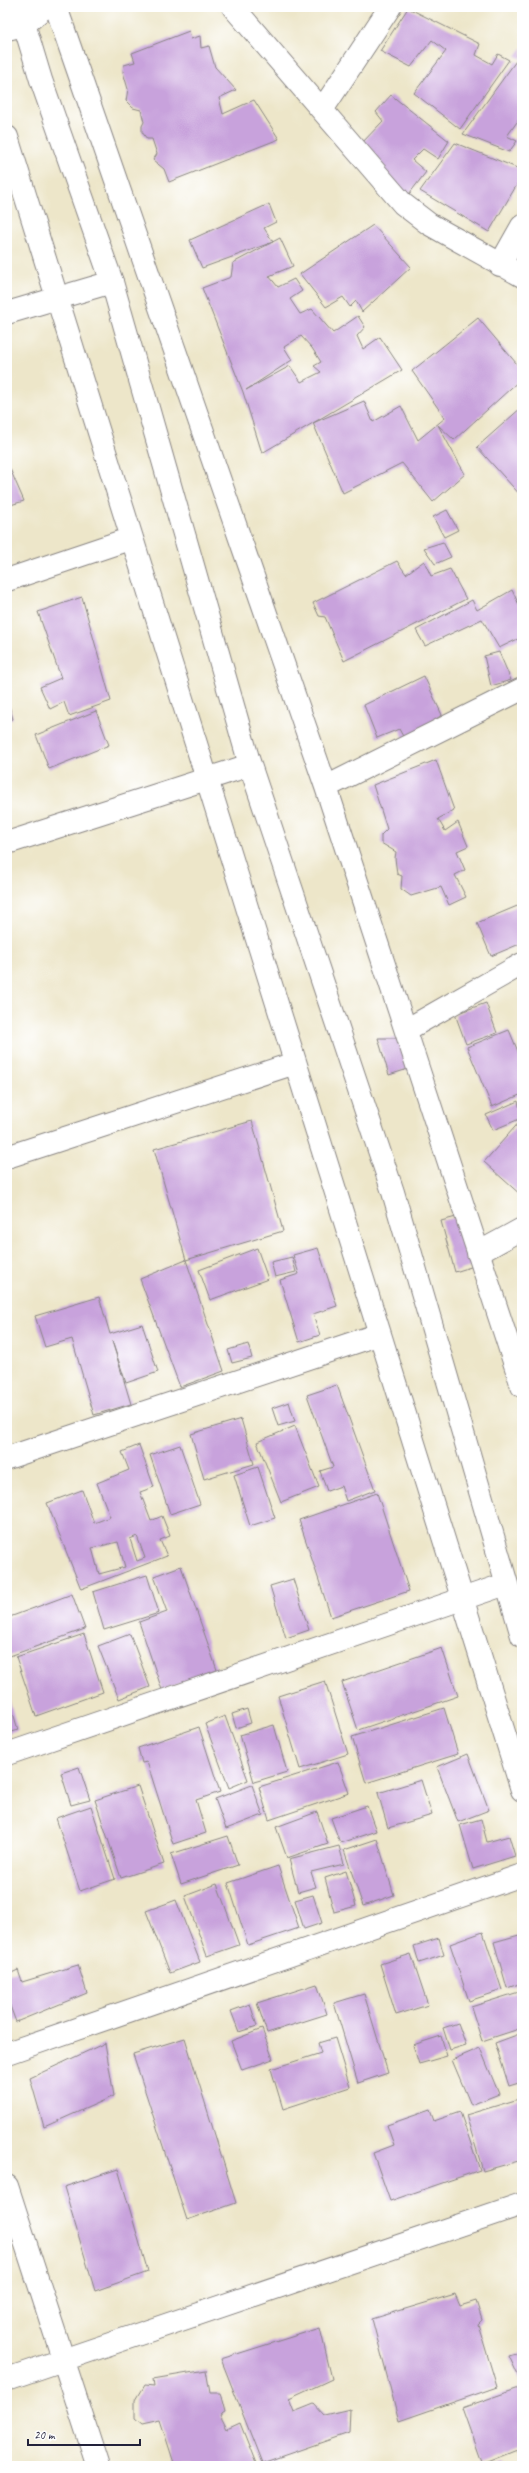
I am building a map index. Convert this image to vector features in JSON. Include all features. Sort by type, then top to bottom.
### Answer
[{"type":"street","points":[[45,7],[17,20],[41,80],[112,282],[250,765],[393,1192],[522,1636]]},
{"type":"street","points":[[56,7],[326,787],[522,1386]]},
{"type":"street","points":[[233,7],[403,204],[429,224],[522,276]]},
{"type":"street","points":[[322,110],[390,7]]},
{"type":"street","points":[[7,137],[522,1790]]},
{"type":"street","points":[[500,265],[522,226]]},
{"type":"street","points":[[7,313],[112,282]]},
{"type":"street","points":[[7,580],[132,538]]},
{"type":"street","points":[[326,787],[522,689]]},
{"type":"street","points":[[7,843],[250,765]]},
{"type":"street","points":[[406,1030],[522,964]]},
{"type":"street","points":[[7,1157],[295,1063]]},
{"type":"street","points":[[478,1253],[522,1229]]},
{"type":"street","points":[[7,1458],[380,1334]]},
{"type":"street","points":[[7,1754],[506,1584]]},
{"type":"street","points":[[7,2053],[522,1875]]},
{"type":"street","points":[[7,2186],[98,2466]]},
{"type":"street","points":[[7,2379],[522,2204]]},
{"type":"building","points":[[408,8],[480,44],[476,55],[492,64],[498,54],[509,60],[460,129],[414,93],[446,51],[432,40],[411,67],[380,51]]},
{"type":"building","points":[[189,31],[191,39],[200,36],[201,48],[209,46],[215,67],[236,90],[219,98],[223,114],[254,100],[279,139],[169,182],[164,169],[153,160],[157,154],[152,139],[147,139],[142,132],[144,122],[141,110],[133,108],[126,101],[128,89],[123,72],[124,65],[135,62],[132,53]]},
{"type":"building","points":[[522,48],[522,59],[516,56]]},
{"type":"building","points":[[516,61],[522,64],[522,115],[507,136],[517,141],[509,152],[463,134]]},
{"type":"building","points":[[391,95],[449,141],[438,159],[423,149],[412,160],[426,172],[406,198],[360,145],[383,121],[376,112]]},
{"type":"building","points":[[455,143],[522,170],[522,176],[489,232],[420,191]]},
{"type":"building","points":[[269,204],[276,222],[264,228],[273,242],[202,268],[190,240]]},
{"type":"building","points":[[373,225],[411,267],[362,312],[356,301],[350,307],[343,297],[326,307],[300,274]]},
{"type":"building","points":[[280,238],[293,266],[269,276],[278,287],[294,279],[302,291],[290,299],[300,314],[312,309],[333,333],[358,316],[365,327],[357,336],[363,349],[380,337],[402,370],[262,453],[243,392],[202,288],[231,277],[233,263]],"holes":[[[301,336],[312,348],[321,362],[314,366],[321,372],[301,382],[290,366],[246,390],[292,360],[284,347]]]},
{"type":"building","points":[[478,318],[522,370],[522,378],[454,440],[438,425],[465,474],[433,502],[402,463],[343,493],[313,423],[364,401],[373,422],[401,406],[418,440],[445,418],[412,371]]},
{"type":"building","points":[[522,407],[522,497],[477,447]]},
{"type":"building","points":[[7,462],[24,501],[7,506]]},
{"type":"building","points":[[447,510],[458,530],[444,537],[433,517]]},
{"type":"building","points":[[443,542],[451,557],[435,564],[424,548]]},
{"type":"building","points":[[397,561],[406,574],[424,561],[431,576],[450,569],[466,599],[344,661],[325,617],[319,616],[313,603]]},
{"type":"building","points":[[512,590],[522,611],[522,637],[499,648],[482,619],[425,646],[416,630],[472,600],[477,610]]},
{"type":"building","points":[[82,597],[111,701],[69,716],[64,702],[50,709],[40,687],[61,678],[38,612]]},
{"type":"building","points":[[499,652],[511,680],[491,686],[484,656]]},
{"type":"building","points":[[424,676],[442,715],[405,740],[399,729],[377,738],[364,705]]},
{"type":"building","points":[[7,699],[13,719],[7,721]]},
{"type":"building","points":[[96,711],[109,745],[49,769],[36,735]]},
{"type":"building","points":[[436,760],[454,810],[438,819],[445,831],[458,822],[468,846],[457,851],[465,870],[455,875],[466,897],[449,905],[441,887],[411,896],[401,889],[402,876],[397,874],[395,858],[396,852],[381,843],[381,835],[387,829],[373,785]]},
{"type":"building","points":[[522,904],[522,943],[491,956],[477,923]]},
{"type":"building","points":[[486,1003],[497,1033],[466,1044],[455,1014]]},
{"type":"building","points":[[509,1030],[522,1061],[522,1094],[492,1107],[467,1047]]},
{"type":"building","points":[[378,1038],[401,1038],[411,1068],[389,1075]]},
{"type":"building","points":[[518,1101],[522,1118],[493,1130],[486,1115]]},
{"type":"building","points":[[522,1119],[522,1196],[484,1162]]},
{"type":"building","points":[[252,1121],[283,1231],[186,1260],[154,1149]]},
{"type":"building","points":[[460,1216],[474,1266],[455,1272],[441,1221]]},
{"type":"building","points":[[257,1248],[268,1279],[210,1300],[199,1270]]},
{"type":"building","points":[[318,1248],[337,1306],[313,1314],[320,1335],[299,1342],[280,1280],[299,1274],[293,1255]]},
{"type":"building","points":[[292,1257],[296,1272],[275,1277],[271,1262]]},
{"type":"building","points":[[186,1260],[224,1371],[180,1387],[140,1279]]},
{"type":"building","points":[[99,1297],[110,1334],[142,1324],[158,1372],[126,1383],[112,1341],[131,1404],[94,1415],[72,1339],[45,1347],[35,1316]]},
{"type":"building","points":[[248,1344],[252,1358],[232,1363],[228,1350]]},
{"type":"building","points":[[337,1385],[375,1490],[346,1501],[341,1486],[327,1491],[320,1471],[333,1467],[307,1395]]},
{"type":"building","points":[[289,1402],[295,1421],[278,1426],[272,1408]]},
{"type":"building","points":[[241,1419],[254,1464],[204,1479],[191,1434]]},
{"type":"building","points":[[295,1426],[319,1487],[281,1502],[257,1442]]},
{"type":"building","points":[[139,1445],[154,1487],[140,1492],[151,1521],[162,1516],[170,1536],[160,1540],[167,1556],[81,1589],[47,1503],[82,1490],[94,1523],[110,1517],[97,1483],[129,1470],[122,1452]],"holes":[[[137,1536],[145,1558],[137,1561],[130,1539]],[[118,1542],[125,1567],[99,1574],[92,1548]]]},
{"type":"building","points":[[180,1445],[200,1504],[170,1514],[150,1455]]},
{"type":"building","points":[[258,1467],[275,1518],[250,1526],[234,1475]]},
{"type":"building","points":[[377,1493],[409,1591],[331,1617],[299,1520]]},
{"type":"building","points":[[181,1566],[217,1670],[162,1690],[139,1622],[167,1612],[154,1576]]},
{"type":"building","points":[[147,1575],[159,1613],[104,1630],[93,1592]]},
{"type":"building","points":[[293,1579],[309,1630],[286,1638],[270,1586]]},
{"type":"building","points":[[72,1594],[85,1629],[7,1657],[7,1618]]},
{"type":"building","points":[[84,1634],[103,1692],[36,1716],[16,1657]]},
{"type":"building","points":[[130,1634],[150,1687],[119,1699],[98,1646]]},
{"type":"building","points":[[442,1648],[458,1696],[358,1730],[342,1682]]},
{"type":"building","points":[[325,1681],[348,1754],[300,1769],[278,1696]]},
{"type":"building","points":[[7,1692],[18,1730],[7,1733]]},
{"type":"building","points":[[444,1708],[458,1754],[366,1783],[352,1737]]},
{"type":"building","points":[[247,1709],[251,1723],[236,1728],[232,1714]]},
{"type":"building","points":[[225,1716],[248,1780],[229,1788],[205,1724]]},
{"type":"building","points":[[274,1725],[287,1772],[254,1782],[240,1735]]},
{"type":"building","points":[[199,1727],[220,1792],[196,1800],[206,1833],[173,1844],[147,1762],[142,1763],[138,1748]]},
{"type":"building","points":[[468,1754],[489,1810],[458,1822],[437,1767]]},
{"type":"building","points":[[338,1762],[349,1793],[269,1820],[259,1787]]},
{"type":"building","points":[[79,1767],[90,1800],[71,1805],[61,1773]]},
{"type":"building","points":[[421,1780],[432,1815],[388,1828],[378,1793]]},
{"type":"building","points":[[252,1785],[263,1815],[226,1829],[215,1799]]},
{"type":"building","points":[[138,1786],[164,1864],[121,1878],[95,1800]]},
{"type":"building","points":[[91,1806],[115,1879],[80,1891],[56,1818]]},
{"type":"building","points":[[367,1806],[376,1831],[340,1843],[331,1818]]},
{"type":"building","points":[[317,1812],[328,1844],[287,1858],[276,1827]]},
{"type":"building","points":[[481,1819],[487,1842],[509,1836],[515,1856],[473,1869],[460,1825]]},
{"type":"building","points":[[228,1836],[238,1865],[181,1884],[171,1854]]},
{"type":"building","points":[[377,1839],[394,1895],[363,1906],[344,1850]]},
{"type":"building","points":[[339,1846],[344,1864],[311,1872],[316,1887],[298,1892],[289,1859]]},
{"type":"building","points":[[278,1866],[299,1928],[248,1945],[228,1883]]},
{"type":"building","points":[[346,1871],[356,1906],[334,1912],[325,1878]]},
{"type":"building","points":[[217,1884],[239,1945],[207,1956],[185,1896]]},
{"type":"building","points":[[313,1895],[322,1923],[304,1929],[295,1900]]},
{"type":"building","points":[[176,1900],[200,1962],[170,1973],[146,1911]]},
{"type":"building","points":[[483,1932],[502,1990],[469,2001],[450,1944]]},
{"type":"building","points":[[519,1935],[522,1944],[522,1983],[507,1988],[494,1942]]},
{"type":"building","points":[[439,1938],[444,1955],[419,1963],[414,1946]]},
{"type":"building","points":[[411,1954],[428,2005],[396,2015],[380,1964]]},
{"type":"building","points":[[78,1965],[87,1993],[16,2022],[7,1998],[7,1975],[18,1970],[22,1982]]},
{"type":"building","points":[[317,1984],[327,2014],[267,2033],[257,2003]]},
{"type":"building","points":[[522,1991],[522,2028],[482,2041],[471,2007]]},
{"type":"building","points":[[364,1994],[388,2073],[358,2083],[334,2003]]},
{"type":"building","points":[[250,2004],[257,2026],[239,2032],[231,2011]]},
{"type":"building","points":[[458,2023],[466,2045],[450,2050],[443,2028]]},
{"type":"building","points":[[262,2029],[273,2059],[242,2070],[231,2041]]},
{"type":"building","points":[[522,2033],[522,2082],[509,2086],[495,2043]]},
{"type":"building","points":[[441,2036],[447,2056],[419,2064],[413,2045]]},
{"type":"building","points":[[185,2038],[236,2203],[187,2220],[133,2054]]},
{"type":"building","points":[[335,2038],[350,2087],[283,2109],[271,2069],[321,2053],[318,2043]]},
{"type":"building","points":[[105,2043],[114,2096],[44,2127],[30,2078]]},
{"type":"building","points":[[480,2048],[499,2094],[471,2105],[452,2060]]},
{"type":"building","points":[[522,2098],[522,2160],[483,2171],[466,2115]]},
{"type":"building","points":[[430,2110],[434,2121],[460,2112],[480,2170],[390,2201],[373,2153],[394,2145],[387,2125]]},
{"type":"building","points":[[118,2169],[148,2272],[95,2291],[64,2187]]},
{"type":"building","points":[[455,2294],[460,2306],[476,2301],[482,2320],[478,2324],[497,2387],[399,2421],[372,2319]]},
{"type":"building","points":[[320,2328],[332,2379],[289,2399],[294,2412],[314,2404],[324,2415],[350,2409],[349,2433],[262,2463],[221,2359]]},
{"type":"building","points":[[522,2352],[522,2384],[509,2356]]},
{"type":"building","points":[[206,2370],[210,2393],[220,2393],[225,2412],[220,2415],[227,2429],[240,2423],[257,2466],[175,2466],[160,2420],[142,2424],[135,2418],[135,2400],[144,2385],[154,2386],[153,2379]]},
{"type":"building","points":[[522,2387],[522,2448],[482,2464],[462,2408]]},
{"type":"building","points":[[500,2462],[501,2466],[489,2466]]}]
